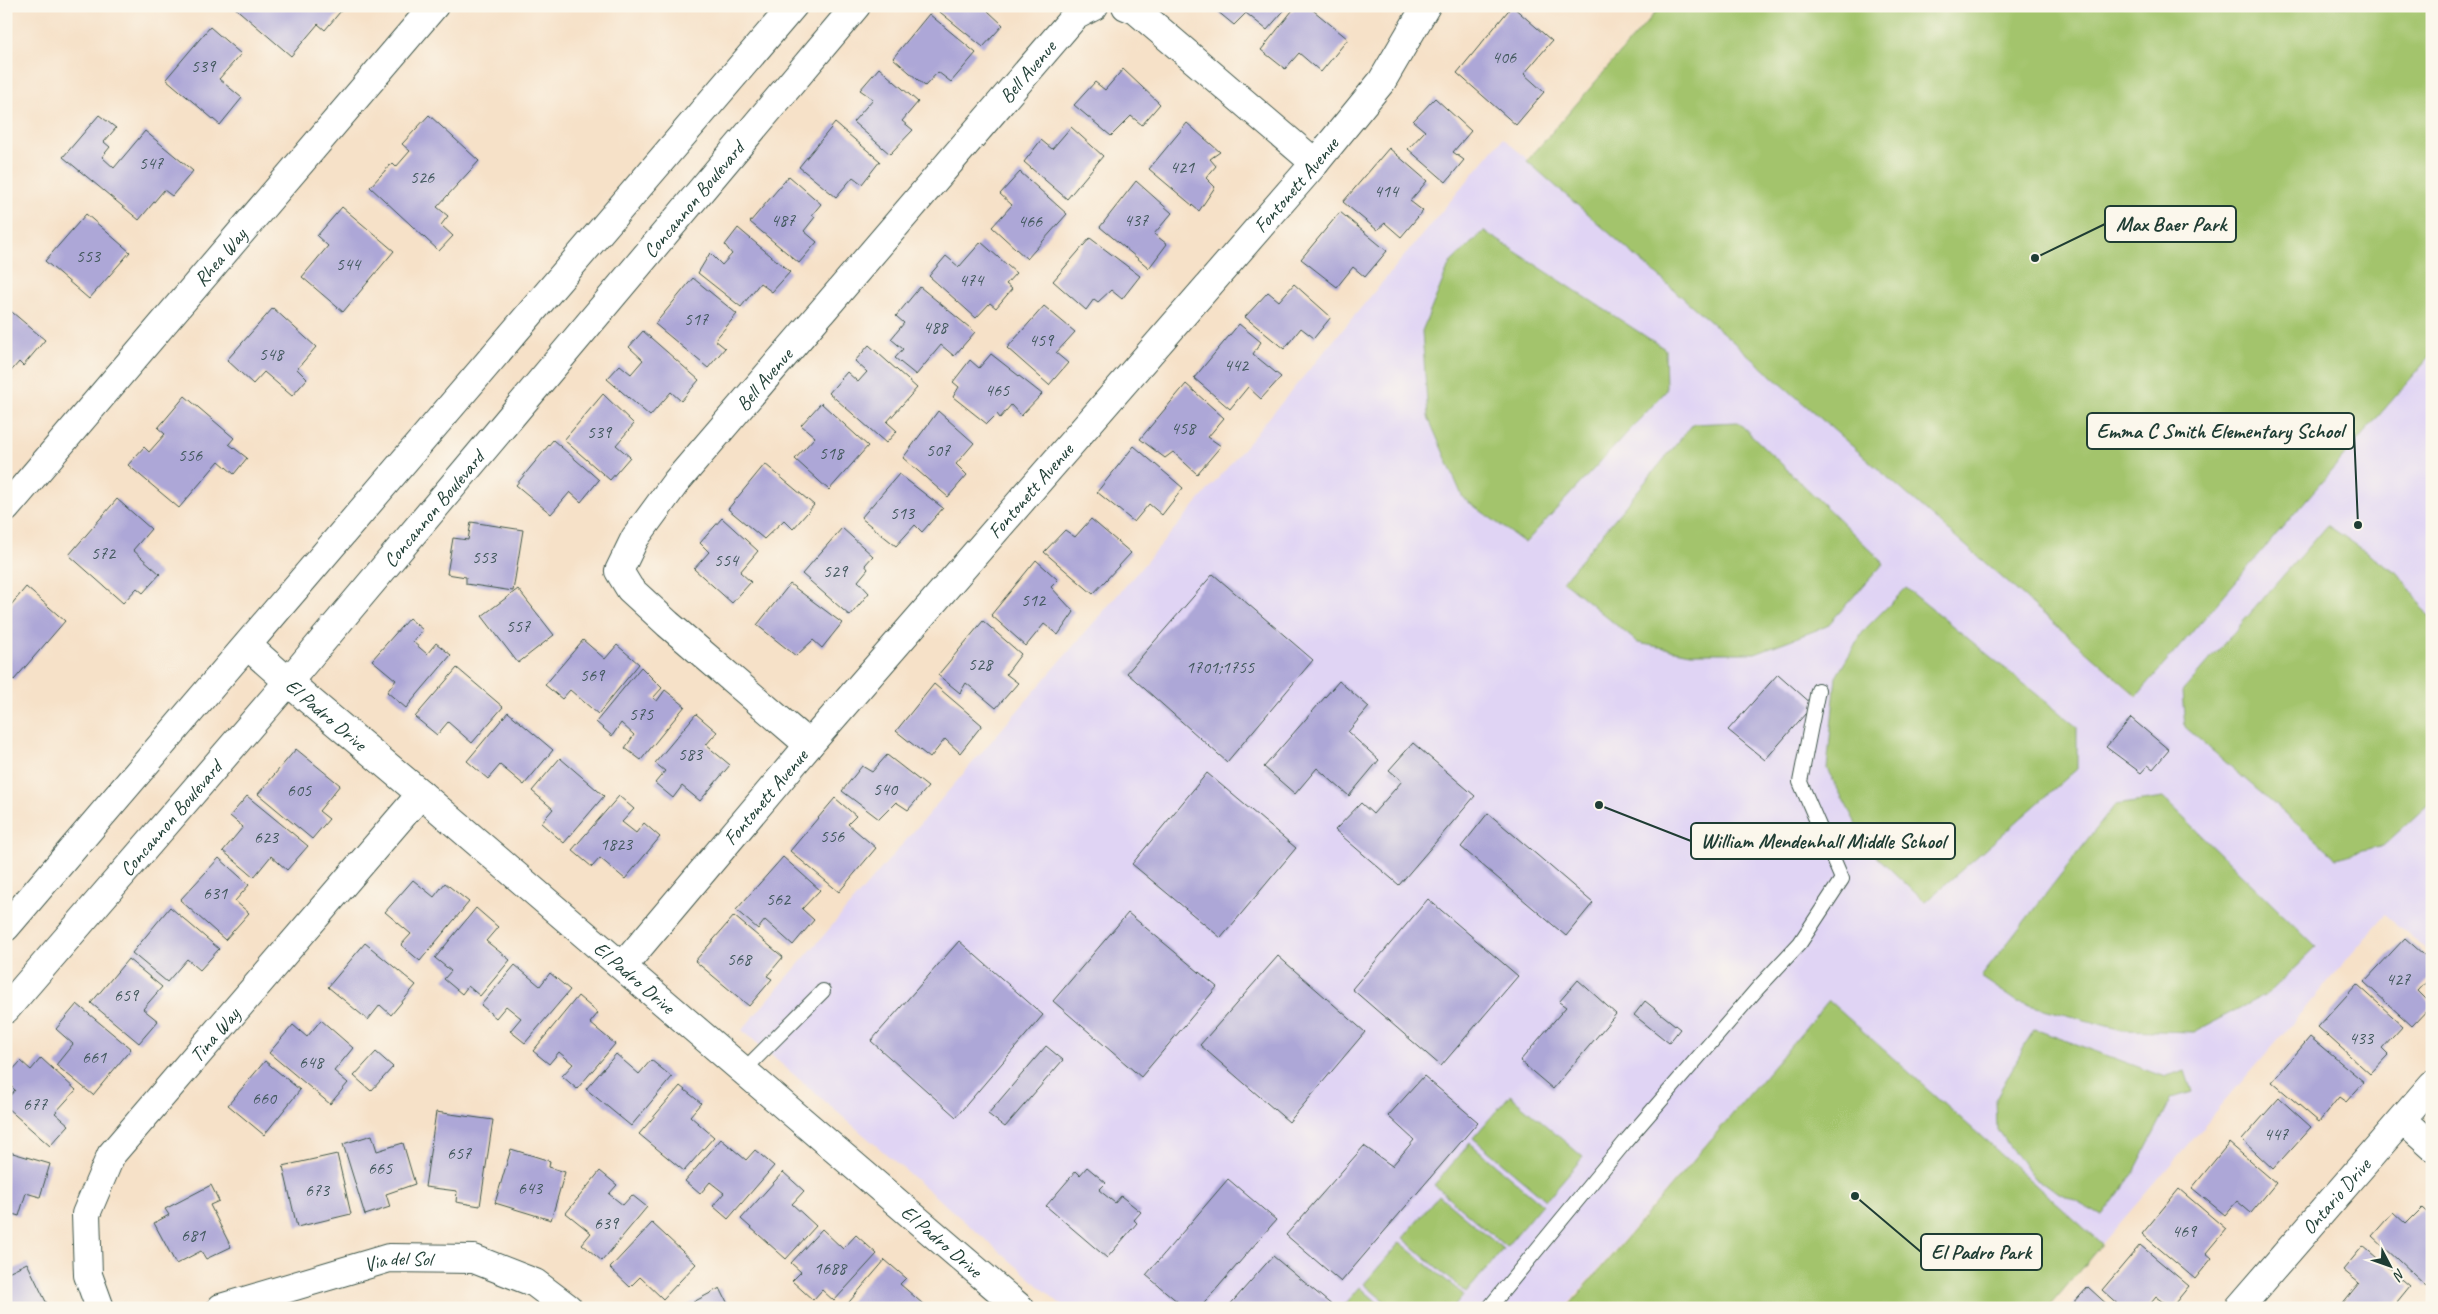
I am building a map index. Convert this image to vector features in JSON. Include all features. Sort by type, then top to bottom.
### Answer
[{"type":"street","name":"Rhea Way","points":[[6,508],[434,6]]},
{"type":"street","points":[[6,926],[248,646],[793,6]]},
{"type":"street","name":"Concannon Boulevard","points":[[6,1009],[288,682],[856,6]]},
{"type":"street","name":"Bell Avenue","points":[[809,745],[630,589],[619,570],[635,538],[676,482],[1075,16],[1094,6]]},
{"type":"street","points":[[1126,6],[1136,10],[1315,163]]},
{"type":"street","name":"Fontonett Avenue","points":[[623,966],[809,745],[1315,163],[1382,81],[1426,6]]},
{"type":"street","name":"El Padro Drive","points":[[248,646],[1020,1308]]},
{"type":"street","name":"Tina Way","points":[[100,1308],[88,1275],[86,1214],[111,1155],[421,794]]},
{"type":"street","name":"Ontario Drive","points":[[2239,1308],[2432,1085]]},
{"type":"street","points":[[2403,1120],[2432,1146]]},
{"type":"street","name":"Via del Sol","points":[[222,1308],[389,1258],[474,1259],[535,1283],[568,1308]]},
{"type":"lane","points":[[1489,1308],[1626,1141],[1758,988],[1800,943],[1842,879],[1800,782],[1818,690]]},
{"type":"lane","points":[[744,1070],[823,991]]},
{"type":"shaded area","points":[[1503,138],[2136,696],[2432,354],[2432,955],[2385,915],[2102,1244],[1829,1001],[1565,1308],[1065,1308],[742,1030],[1222,474]]},
{"type":"green space","points":[[1661,6],[2432,6],[2432,354],[2137,696],[1527,161]]},
{"type":"green space","points":[[1484,231],[1665,349],[1666,391],[1525,543],[1463,498],[1428,417],[1422,331],[1450,263]]},
{"type":"green space","points":[[1738,422],[1884,563],[1827,626],[1755,653],[1691,653],[1638,643],[1563,581],[1693,424]]},
{"type":"green space","points":[[2327,525],[2399,574],[2432,621],[2432,801],[2383,846],[2336,858],[2185,727],[2182,692]]},
{"type":"green space","points":[[1906,588],[2077,727],[2077,769],[1925,902],[1870,850],[1827,769],[1836,677],[1864,630]]},
{"type":"green space","points":[[2163,798],[2316,947],[2270,992],[2194,1032],[2122,1030],[2018,1002],[1981,977],[2115,805]]},
{"type":"green space","points":[[1829,1001],[2102,1244],[2048,1308],[1567,1308]]},
{"type":"green space","points":[[2034,1029],[2166,1077],[2185,1071],[2192,1092],[2172,1098],[2133,1174],[2102,1216],[2035,1179],[1997,1130],[1996,1098]]},
{"type":"green space","points":[[1510,1095],[1583,1157],[1546,1200],[1473,1138]]},
{"type":"green space","points":[[1470,1143],[1542,1204],[1506,1247],[1434,1185]]},
{"type":"green space","points":[[1439,1195],[1503,1249],[1466,1293],[1403,1238]]},
{"type":"green space","points":[[1400,1242],[1464,1295],[1453,1308],[1392,1308],[1364,1284]]},
{"type":"green space","points":[[1360,1287],[1384,1308],[1342,1308]]},
{"type":"building","points":[[233,6],[345,6],[325,30],[318,24],[291,56]]},
{"type":"building","points":[[937,6],[992,6],[988,11],[1003,25],[983,47],[935,8]]},
{"type":"building","points":[[1211,6],[1288,6],[1267,30],[1246,13],[1234,25]]},
{"type":"building","points":[[1296,6],[1308,6],[1348,39],[1321,72],[1299,53],[1285,69],[1261,50]]},
{"type":"building","points":[[1512,6],[1552,41],[1524,74],[1544,92],[1516,125],[1457,73]]},
{"type":"building","points":[[929,14],[976,53],[951,82],[938,72],[925,86],[893,58]]},
{"type":"building","points":[[210,27],[241,54],[219,79],[242,98],[220,125],[166,79]]},
{"type":"building","points":[[879,68],[918,102],[902,121],[913,130],[890,154],[853,122],[873,99],[860,90]]},
{"type":"building","points":[[1123,69],[1160,104],[1142,125],[1131,116],[1111,136],[1074,105],[1095,82],[1105,90]]},
{"type":"building","points":[[1435,98],[1471,131],[1453,152],[1464,160],[1446,182],[1408,149],[1425,131],[1413,121]]},
{"type":"building","points":[[99,115],[116,128],[104,142],[110,147],[102,157],[114,168],[145,131],[193,171],[172,196],[164,190],[139,220],[63,157]]},
{"type":"building","points":[[429,115],[479,161],[437,207],[448,216],[441,225],[453,236],[439,251],[370,187],[392,163],[396,167],[410,151],[402,144]]},
{"type":"building","points":[[835,123],[880,161],[862,184],[853,177],[836,197],[799,167]]},
{"type":"building","points":[[1187,123],[1220,152],[1210,159],[1216,166],[1206,178],[1215,187],[1199,211],[1149,169]]},
{"type":"building","points":[[1071,127],[1103,156],[1067,199],[1024,162],[1041,140],[1052,149]]},
{"type":"building","points":[[1389,148],[1427,181],[1410,201],[1423,211],[1401,237],[1385,223],[1377,230],[1343,202]]},
{"type":"building","points":[[1020,172],[1067,214],[1027,259],[992,227],[1012,205],[1000,194]]},
{"type":"building","points":[[789,176],[821,204],[812,215],[815,217],[804,231],[817,242],[799,263],[750,222]]},
{"type":"building","points":[[1136,181],[1172,213],[1154,234],[1167,244],[1149,268],[1100,227]]},
{"type":"building","points":[[342,207],[394,251],[343,312],[302,277],[328,246],[317,236]]},
{"type":"building","points":[[1340,212],[1387,251],[1365,277],[1353,267],[1337,287],[1301,259]]},
{"type":"building","points":[[86,214],[130,252],[89,299],[45,261]]},
{"type":"building","points":[[738,228],[790,272],[772,292],[760,283],[741,307],[698,273],[710,253],[722,265],[732,254],[725,245]]},
{"type":"building","points":[[1090,238],[1140,276],[1122,299],[1111,290],[1098,302],[1094,299],[1086,310],[1053,281]]},
{"type":"building","points":[[981,242],[1016,273],[1006,284],[1012,289],[996,308],[990,303],[976,318],[929,276],[946,256],[959,267]]},
{"type":"building","points":[[693,278],[737,314],[715,340],[725,348],[708,368],[655,324]]},
{"type":"building","points":[[1294,284],[1331,317],[1314,338],[1301,328],[1284,349],[1245,317],[1268,292],[1279,301]]},
{"type":"building","points":[[920,287],[975,332],[954,356],[941,345],[916,375],[895,358],[903,349],[891,339],[904,323],[896,316]]},
{"type":"building","points":[[1044,306],[1075,332],[1056,353],[1068,363],[1049,385],[1007,348]]},
{"type":"building","points":[[6,307],[45,340],[23,366],[19,362],[6,377]]},
{"type":"building","points":[[273,308],[316,347],[297,369],[307,379],[292,396],[264,372],[253,384],[227,360]]},
{"type":"building","points":[[1239,324],[1261,342],[1253,354],[1281,377],[1261,399],[1248,387],[1230,409],[1194,378]]},
{"type":"building","points":[[643,331],[699,380],[681,401],[671,392],[650,416],[607,379],[620,365],[631,374],[643,360],[629,347]]},
{"type":"building","points":[[869,345],[917,388],[887,422],[897,431],[886,443],[829,393],[847,372],[858,382],[867,372],[855,361]]},
{"type":"building","points":[[991,354],[1042,394],[1021,416],[1011,405],[1000,418],[997,414],[987,424],[953,397],[959,387],[953,382],[970,360],[979,368]]},
{"type":"building","points":[[1186,384],[1224,418],[1208,437],[1221,446],[1197,474],[1173,452],[1165,458],[1140,439]]},
{"type":"building","points":[[603,394],[634,424],[616,445],[630,457],[610,480],[564,440]]},
{"type":"building","points":[[185,396],[234,438],[229,444],[247,458],[234,474],[219,461],[179,508],[128,465],[144,447],[149,452],[165,434],[158,428]]},
{"type":"building","points":[[821,403],[868,446],[829,490],[795,459],[815,437],[801,425]]},
{"type":"building","points":[[938,411],[974,443],[956,464],[967,475],[948,497],[903,458]]},
{"type":"building","points":[[553,440],[599,480],[581,502],[570,492],[551,514],[516,485]]},
{"type":"building","points":[[1134,446],[1183,488],[1162,515],[1149,504],[1134,522],[1097,492]]},
{"type":"building","points":[[765,464],[814,505],[793,529],[784,520],[764,539],[728,509]]},
{"type":"building","points":[[899,474],[943,508],[922,532],[915,525],[896,546],[861,518]]},
{"type":"building","points":[[117,499],[151,529],[133,550],[160,574],[143,593],[137,588],[123,603],[69,555]]},
{"type":"building","points":[[722,518],[758,551],[740,572],[751,582],[732,603],[694,569],[709,552],[700,543]]},
{"type":"building","points":[[1091,519],[1131,553],[1093,594],[1044,552],[1065,530],[1075,537]]},
{"type":"building","points":[[471,522],[523,530],[513,591],[466,584],[466,577],[447,574],[453,538],[468,540]]},
{"type":"building","points":[[842,528],[873,556],[865,565],[868,569],[858,581],[869,593],[850,616],[802,574]]},
{"type":"building","points":[[1036,560],[1058,580],[1051,587],[1074,612],[1058,635],[1044,624],[1026,646],[991,615]]},
{"type":"building","points":[[1213,574],[1313,660],[1227,762],[1127,673]]},
{"type":"building","points":[[790,584],[842,623],[822,648],[813,640],[796,656],[757,625]]},
{"type":"building","points":[[26,587],[65,621],[14,680],[6,673],[6,611]]},
{"type":"building","points":[[518,589],[554,635],[518,663],[482,616]]},
{"type":"building","points":[[409,618],[423,630],[413,642],[427,654],[436,643],[451,655],[406,708],[387,692],[396,680],[372,660]]},
{"type":"building","points":[[983,621],[1021,654],[1006,674],[1018,683],[996,708],[966,683],[960,693],[938,675]]},
{"type":"building","points":[[583,640],[605,659],[617,645],[639,664],[598,714],[570,690],[562,699],[545,685]]},
{"type":"building","points":[[641,667],[662,688],[653,698],[657,701],[665,690],[685,706],[641,760],[625,748],[634,735],[621,723],[612,736],[596,722]]},
{"type":"building","points":[[457,668],[503,707],[472,743],[448,722],[437,735],[415,717]]},
{"type":"building","points":[[1778,674],[1813,705],[1765,760],[1728,730]]},
{"type":"building","points":[[1339,681],[1369,707],[1348,732],[1379,760],[1349,796],[1317,768],[1295,794],[1264,767]]},
{"type":"building","points":[[934,684],[982,725],[960,753],[945,739],[930,758],[896,731]]},
{"type":"building","points":[[508,712],[553,750],[524,785],[500,765],[488,779],[467,761]]},
{"type":"building","points":[[696,714],[717,732],[706,745],[730,765],[700,801],[682,786],[673,798],[655,783],[665,771],[655,763]]},
{"type":"building","points":[[2131,718],[2169,750],[2153,769],[2148,765],[2141,773],[2106,747]]},
{"type":"building","points":[[1413,743],[1475,796],[1399,885],[1335,830],[1361,803],[1373,814],[1402,781],[1389,770]]},
{"type":"building","points":[[296,749],[340,785],[319,811],[329,819],[312,839],[258,794]]},
{"type":"building","points":[[887,755],[928,787],[908,810],[896,802],[879,819],[842,791],[862,766],[872,772]]},
{"type":"building","points":[[560,758],[604,796],[564,843],[541,823],[553,809],[532,791]]},
{"type":"building","points":[[1207,773],[1296,848],[1221,938],[1132,864]]},
{"type":"building","points":[[247,796],[308,846],[287,870],[271,856],[254,877],[223,851],[243,827],[230,816]]},
{"type":"building","points":[[619,796],[634,809],[622,822],[636,833],[644,823],[660,837],[625,879],[600,858],[592,867],[572,850]]},
{"type":"building","points":[[835,798],[856,816],[848,824],[876,848],[839,892],[790,851]]},
{"type":"building","points":[[1488,813],[1593,903],[1566,936],[1461,847]]},
{"type":"building","points":[[783,857],[820,890],[802,909],[814,920],[793,945],[765,920],[758,929],[736,910]]},
{"type":"building","points":[[219,858],[249,885],[235,901],[249,913],[225,940],[180,900]]},
{"type":"building","points":[[413,880],[434,897],[445,883],[469,902],[420,961],[401,945],[411,934],[385,912]]},
{"type":"building","points":[[1428,899],[1518,976],[1441,1066],[1352,989]]},
{"type":"building","points":[[170,907],[219,949],[200,970],[187,959],[167,982],[132,953]]},
{"type":"building","points":[[476,908],[498,927],[486,941],[510,960],[480,996],[468,986],[462,994],[444,979],[451,971],[435,958]]},
{"type":"building","points":[[1128,913],[1217,987],[1141,1077],[1053,1001]]},
{"type":"building","points":[[734,916],[783,957],[767,976],[772,979],[749,1006],[695,961]]},
{"type":"building","points":[[2405,938],[2432,962],[2432,976],[2418,991],[2432,1005],[2412,1026],[2364,982]]},
{"type":"building","points":[[959,941],[1043,1015],[956,1117],[871,1041]]},
{"type":"building","points":[[365,943],[416,985],[391,1015],[380,1005],[368,1020],[328,987]]},
{"type":"building","points":[[1278,956],[1365,1032],[1289,1122],[1200,1045]]},
{"type":"building","points":[[128,959],[162,987],[143,1009],[158,1021],[139,1043],[91,1003]]},
{"type":"building","points":[[515,965],[540,986],[550,973],[570,990],[525,1043],[510,1031],[521,1018],[506,1006],[496,1018],[481,1005]]},
{"type":"building","points":[[1578,980],[1616,1014],[1553,1089],[1520,1061],[1566,1007],[1559,1002]]},
{"type":"building","points":[[2357,984],[2403,1026],[2382,1049],[2388,1055],[2370,1074],[2318,1027]]},
{"type":"building","points":[[578,996],[598,1013],[590,1023],[615,1044],[577,1089],[562,1076],[573,1064],[559,1052],[549,1064],[533,1051]]},
{"type":"building","points":[[1645,1001],[1680,1029],[1669,1043],[1634,1015]]},
{"type":"building","points":[[77,1004],[131,1049],[93,1095],[56,1065],[73,1044],[56,1029]]},
{"type":"building","points":[[321,1020],[353,1048],[334,1071],[348,1083],[330,1104],[269,1053],[293,1025],[307,1037]]},
{"type":"building","points":[[2310,1037],[2364,1082],[2346,1102],[2339,1097],[2319,1122],[2272,1082]]},
{"type":"building","points":[[1046,1046],[1063,1060],[1005,1127],[988,1114]]},
{"type":"building","points":[[376,1052],[393,1067],[371,1091],[354,1076]]},
{"type":"building","points":[[616,1054],[639,1074],[651,1060],[672,1077],[631,1126],[586,1089]]},
{"type":"building","points":[[41,1058],[76,1090],[55,1113],[69,1125],[50,1146],[6,1107],[6,1100],[15,1090],[6,1082],[6,1077],[21,1061],[31,1070]]},
{"type":"building","points":[[265,1061],[300,1090],[264,1135],[228,1105]]},
{"type":"building","points":[[1424,1076],[1478,1122],[1341,1282],[1286,1235],[1364,1146],[1392,1166],[1414,1140],[1388,1116]]},
{"type":"building","points":[[680,1086],[701,1103],[690,1116],[714,1137],[684,1171],[639,1134]]},
{"type":"building","points":[[2279,1098],[2311,1127],[2273,1169],[2242,1140]]},
{"type":"building","points":[[436,1112],[493,1120],[480,1206],[456,1202],[457,1191],[425,1187]]},
{"type":"building","points":[[372,1135],[377,1151],[403,1143],[415,1184],[386,1194],[390,1207],[365,1215],[343,1144]]},
{"type":"building","points":[[721,1139],[746,1160],[755,1150],[774,1166],[728,1219],[713,1206],[724,1193],[710,1182],[700,1194],[685,1181]]},
{"type":"building","points":[[2229,1143],[2276,1183],[2251,1213],[2237,1201],[2225,1215],[2192,1188]]},
{"type":"building","points":[[511,1149],[550,1161],[549,1167],[565,1172],[551,1220],[495,1203]]},
{"type":"building","points":[[6,1151],[50,1164],[40,1197],[26,1193],[19,1216],[6,1212]]},
{"type":"building","points":[[337,1154],[351,1214],[297,1227],[283,1166]]},
{"type":"building","points":[[1087,1167],[1106,1183],[1099,1190],[1115,1203],[1121,1196],[1141,1212],[1134,1220],[1137,1223],[1107,1258],[1046,1206],[1076,1171],[1080,1175]]},
{"type":"building","points":[[600,1171],[617,1185],[609,1194],[623,1205],[632,1195],[647,1207],[602,1261],[582,1244],[591,1233],[566,1213]]},
{"type":"building","points":[[783,1172],[804,1191],[792,1204],[816,1226],[786,1259],[741,1219]]},
{"type":"building","points":[[1228,1179],[1276,1220],[1200,1308],[1185,1308],[1146,1275]]},
{"type":"building","points":[[211,1185],[219,1201],[210,1205],[231,1247],[206,1259],[201,1251],[176,1264],[154,1223],[169,1215],[165,1209]]},
{"type":"building","points":[[2179,1189],[2226,1229],[2206,1253],[2212,1258],[2195,1279],[2142,1234]]},
{"type":"building","points":[[2422,1208],[2432,1217],[2432,1253],[2429,1256],[2432,1258],[2432,1280],[2426,1286],[2372,1236],[2393,1212],[2406,1224]]},
{"type":"building","points":[[652,1223],[696,1264],[663,1299],[640,1277],[630,1287],[610,1268]]},
{"type":"building","points":[[822,1229],[843,1249],[856,1235],[877,1254],[834,1301],[822,1290],[813,1300],[792,1281],[801,1272],[791,1263]]},
{"type":"building","points":[[2140,1245],[2189,1286],[2171,1308],[2156,1297],[2147,1308],[2122,1308],[2102,1290]]},
{"type":"building","points":[[2363,1246],[2410,1286],[2392,1308],[2346,1308],[2342,1304],[2359,1283],[2343,1270]]},
{"type":"building","points":[[1273,1256],[1334,1307],[1227,1308]]},
{"type":"building","points":[[885,1260],[906,1278],[900,1284],[923,1304],[920,1308],[844,1308]]},
{"type":"building","points":[[27,1263],[49,1308],[6,1308],[6,1273]]},
{"type":"building","points":[[2088,1287],[2111,1308],[2075,1308],[2072,1305]]},
{"type":"building","points":[[720,1288],[730,1308],[682,1308]]},
{"type":"place","name":"Max Baer Park","points":[[2035,258]]},
{"type":"place","name":"Emma C Smith Elementary School","points":[[2358,525]]},
{"type":"place","name":"William Mendenhall Middle School","points":[[1599,805]]},
{"type":"place","name":"El Padro Park","points":[[1855,1196]]}]
